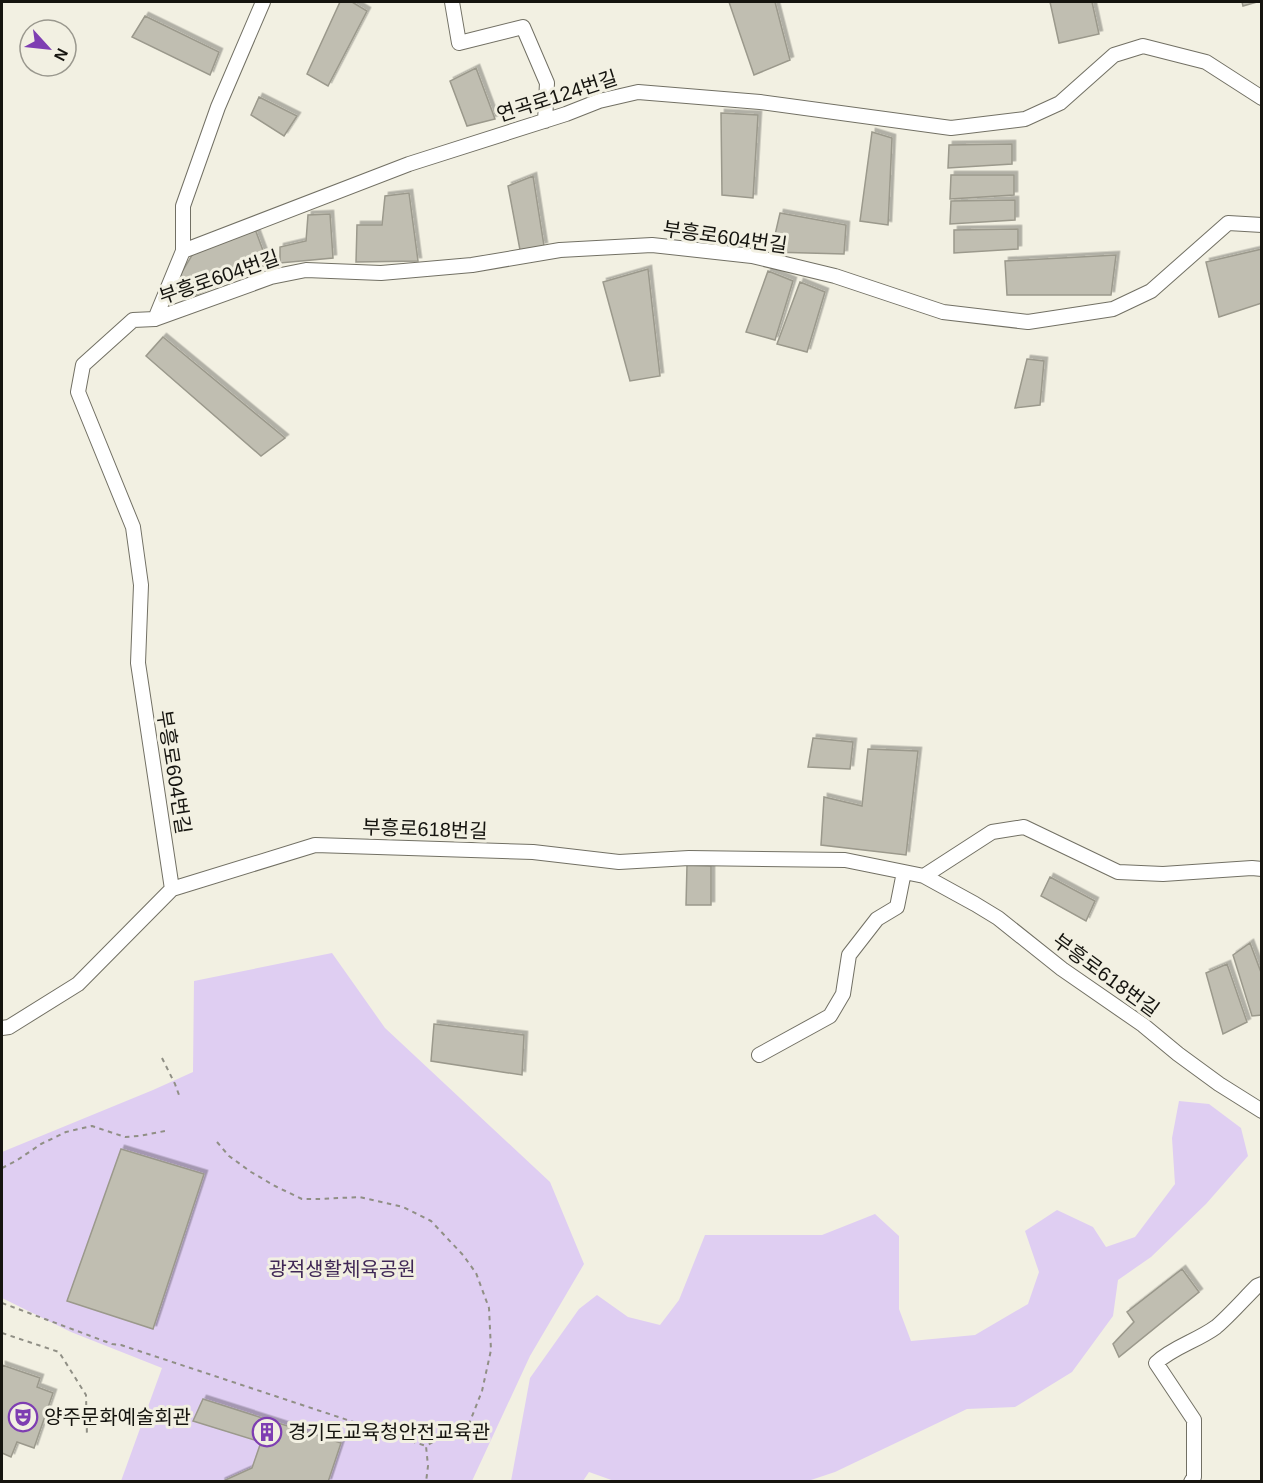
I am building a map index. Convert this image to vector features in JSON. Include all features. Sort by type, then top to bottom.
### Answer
[{"type":"street","points":[[183,251],[183,206],[218,107],[263,2]]},
{"type":"street","points":[[452,2],[459,43],[523,27],[548,83],[544,121]]},
{"type":"street","name":"연곡로124번길","points":[[183,251],[409,164],[599,101],[638,92],[760,102],[951,128],[1024,119],[1060,103],[1114,55],[1143,46],[1206,62],[1262,98]]},
{"type":"street","name":"부흥로604번길","points":[[172,889],[138,663],[141,585],[133,527],[78,392],[83,365],[133,321],[155,320],[271,277],[306,270],[381,273],[472,265],[560,250],[652,245],[752,256],[835,276],[943,312],[1028,322],[1113,309],[1151,291],[1228,223],[1262,225]]},
{"type":"street","name":"부흥로604번길","points":[[155,320],[183,251]]},
{"type":"street","points":[[924,876],[992,832],[1024,827],[1118,872],[1163,874],[1262,869]]},
{"type":"street","name":"부흥로618번길","points":[[2,1028],[26,1023],[78,984],[172,889],[315,845],[533,852],[619,862],[689,858],[844,860],[924,876],[975,903],[1219,1084],[1262,1111]]},
{"type":"street","points":[[759,1055],[830,1016],[843,994],[849,955],[877,919],[897,907],[904,872]]},
{"type":"street","points":[[1191,1482],[1194,1477],[1194,1420],[1156,1363],[1164,1356],[1217,1326],[1250,1292],[1262,1284]]},
{"type":"path","points":[[162,1058],[179,1095]]},
{"type":"path","points":[[2,1168],[66,1132],[92,1126],[125,1137],[139,1137],[165,1131]]},
{"type":"path","points":[[2,1303],[112,1344],[121,1345],[426,1446],[452,1431],[467,1427],[482,1391],[490,1350],[489,1308],[476,1273],[463,1255],[431,1221],[403,1207],[359,1197],[302,1199],[251,1172],[230,1156],[217,1142]]},
{"type":"path","points":[[2,1334],[59,1352],[86,1395],[87,1437]]},
{"type":"path","points":[[426,1446],[428,1466],[426,1482]]},
{"type":"green space","name":"광적생활체육공원","points":[[332,953],[385,1028],[550,1182],[584,1264],[530,1356],[472,1481],[121,1481],[162,1368],[71,1332],[2,1298],[2,1152],[193,1072],[194,981]]},
{"type":"green space","points":[[1179,1101],[1209,1104],[1241,1128],[1248,1156],[1206,1204],[1151,1257],[1118,1280],[1113,1316],[1072,1372],[1015,1407],[967,1409],[835,1472],[811,1481],[617,1482],[589,1472],[583,1481],[511,1481],[530,1378],[579,1309],[597,1295],[628,1317],[660,1325],[679,1300],[705,1235],[822,1235],[875,1214],[899,1236],[899,1309],[911,1341],[975,1335],[1028,1304],[1039,1272],[1025,1231],[1057,1210],[1093,1227],[1106,1247],[1135,1237],[1175,1184],[1172,1138]]},
{"type":"building","points":[[340,2],[352,2],[367,11],[328,86],[307,74]]},
{"type":"building","points":[[729,2],[775,2],[790,60],[754,75]]},
{"type":"building","points":[[1050,2],[1092,2],[1099,34],[1059,43]]},
{"type":"building","points":[[1242,2],[1257,2],[1243,6]]},
{"type":"building","points":[[145,16],[219,52],[210,75],[132,37]]},
{"type":"building","points":[[476,68],[495,119],[467,126],[450,81]]},
{"type":"building","points":[[259,97],[297,116],[284,136],[251,115]]},
{"type":"building","points":[[721,113],[758,115],[753,198],[722,195]]},
{"type":"building","points":[[872,132],[892,138],[888,225],[860,221]]},
{"type":"building","points":[[1012,144],[1012,164],[948,168],[949,145]]},
{"type":"building","points":[[951,175],[1014,175],[1014,195],[950,199]]},
{"type":"building","points":[[533,176],[544,246],[520,250],[508,186]]},
{"type":"building","points":[[409,193],[418,261],[356,262],[357,225],[382,225],[385,196]]},
{"type":"building","points":[[1015,200],[1015,220],[950,224],[951,201]]},
{"type":"building","points":[[780,213],[846,225],[844,254],[771,252]]},
{"type":"building","points":[[330,214],[333,258],[280,263],[280,247],[306,241],[308,215]]},
{"type":"building","points":[[255,229],[268,264],[191,297],[180,275],[194,252]]},
{"type":"building","points":[[1018,229],[1018,249],[954,253],[954,230]]},
{"type":"building","points":[[1262,249],[1262,303],[1219,317],[1206,262]]},
{"type":"building","points":[[1116,255],[1111,295],[1007,295],[1005,261]]},
{"type":"building","points":[[648,269],[660,376],[630,381],[603,282]]},
{"type":"building","points":[[768,271],[793,281],[775,340],[746,332]]},
{"type":"building","points":[[800,282],[825,292],[807,352],[777,344]]},
{"type":"building","points":[[163,337],[285,438],[261,456],[146,356]]},
{"type":"building","points":[[1027,359],[1044,361],[1040,405],[1015,408]]},
{"type":"building","points":[[813,738],[853,742],[850,769],[808,767]]},
{"type":"building","points":[[868,749],[918,751],[906,855],[821,845],[824,797],[862,806]]},
{"type":"building","points":[[687,865],[711,866],[711,905],[686,905]]},
{"type":"building","points":[[1050,877],[1095,901],[1086,921],[1041,896]]},
{"type":"building","points":[[1250,943],[1262,975],[1262,1015],[1252,1016],[1233,955]]},
{"type":"building","points":[[1227,964],[1247,1022],[1223,1034],[1206,973]]},
{"type":"building","points":[[434,1024],[524,1035],[522,1075],[431,1061]]},
{"type":"building","points":[[121,1149],[204,1174],[153,1329],[67,1301]]},
{"type":"building","points":[[1182,1269],[1199,1292],[1119,1357],[1113,1344],[1134,1322],[1127,1312]]},
{"type":"building","name":"양주문화예술회관","points":[[2,1365],[40,1378],[37,1387],[53,1393],[34,1448],[17,1442],[11,1457],[2,1453]]},
{"type":"building","name":"경기도교육청안전교육관","points":[[203,1399],[341,1443],[328,1482],[221,1482],[252,1468],[261,1442],[193,1421]]},
{"type":"place","name":"양주문화예술회관","points":[[23,1417]]},
{"type":"place","name":"경기도교육청안전교육관","points":[[267,1432]]}]
